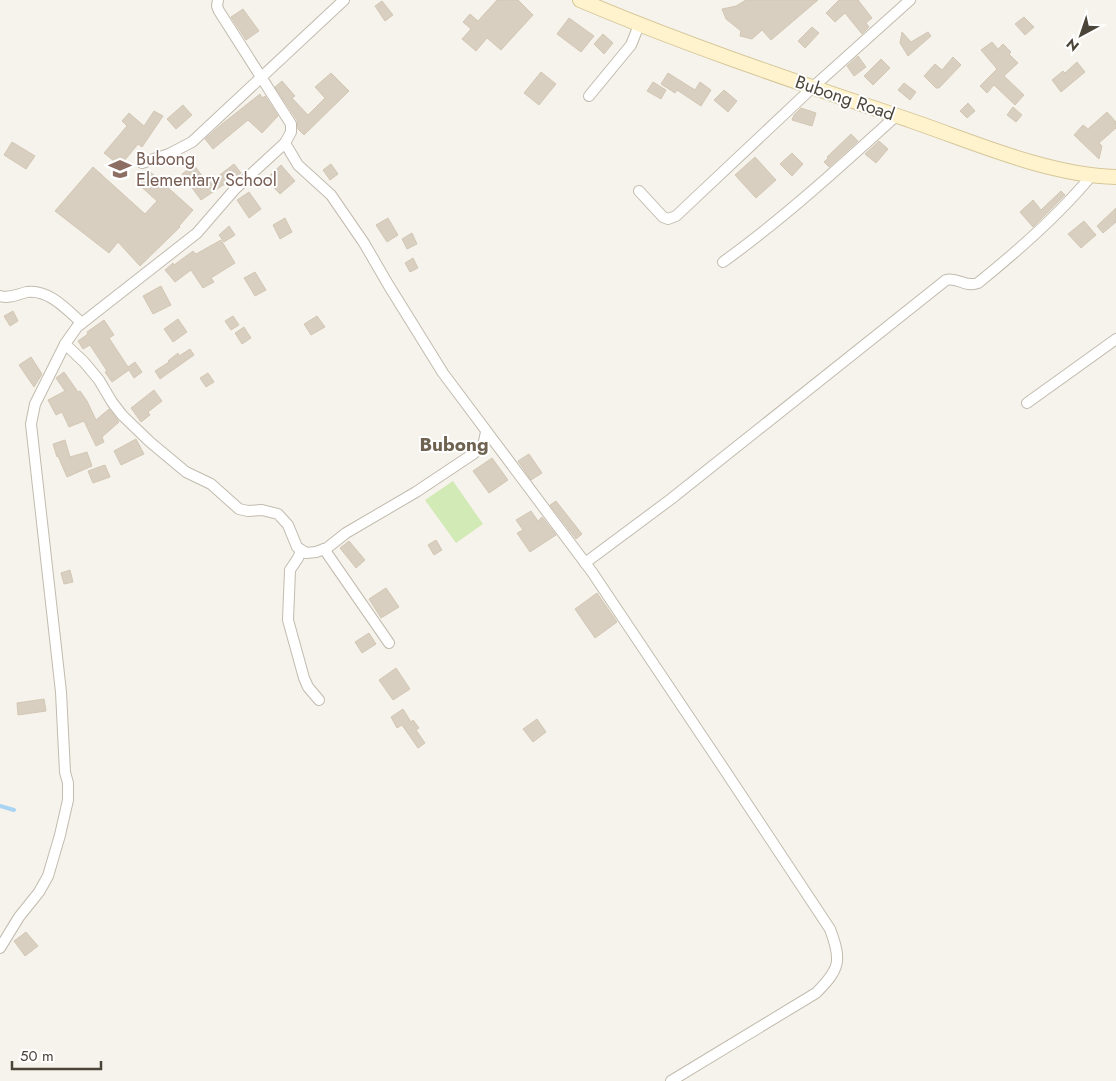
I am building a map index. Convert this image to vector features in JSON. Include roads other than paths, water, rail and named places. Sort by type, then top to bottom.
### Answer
[{"type":"main road","name":"Bubong Road","points":[[580,0],[639,25],[896,116],[1019,157],[1049,166],[1092,175],[1116,176]]},
{"type":"street","points":[[0,948],[48,876],[68,800],[61,692],[31,424],[35,404],[71,334],[82,323],[197,233],[234,189],[285,143],[292,132],[291,124],[219,11],[217,6],[218,0]]},
{"type":"street","points":[[142,163],[169,154],[192,142],[344,0]]},
{"type":"street","points":[[639,191],[664,217],[671,219],[910,0]]},
{"type":"street","points":[[590,96],[631,45],[639,25]]},
{"type":"street","points":[[723,262],[746,246],[841,166],[896,116]]},
{"type":"street","points":[[285,143],[298,164],[331,195],[364,243],[422,341],[486,432],[585,563],[824,919],[837,947],[838,959],[833,973],[816,993],[671,1081]]},
{"type":"street","points":[[585,563],[672,499],[946,280],[953,279],[971,285],[978,283],[1074,198],[1092,175]]},
{"type":"street","points":[[0,296],[11,297],[36,292],[46,294],[82,323]]},
{"type":"street","points":[[1026,403],[1116,339]]},
{"type":"street","points":[[65,344],[99,380],[122,415],[150,442],[186,472],[211,484],[239,509],[248,511],[262,510],[278,514],[288,525],[297,547],[311,553],[324,549],[346,533],[409,496],[473,454],[483,446],[486,432]]},
{"type":"street","points":[[324,549],[389,643]]},
{"type":"street","points":[[301,550],[290,570],[288,620],[304,678],[308,687],[319,700]]},
{"type":"waterway","points":[[0,806],[14,810]]},
{"type":"place","name":"Bubong Elementary School","points":[[120,169]]},
{"type":"district","name":"Bubong","points":[[454,444]]}]
